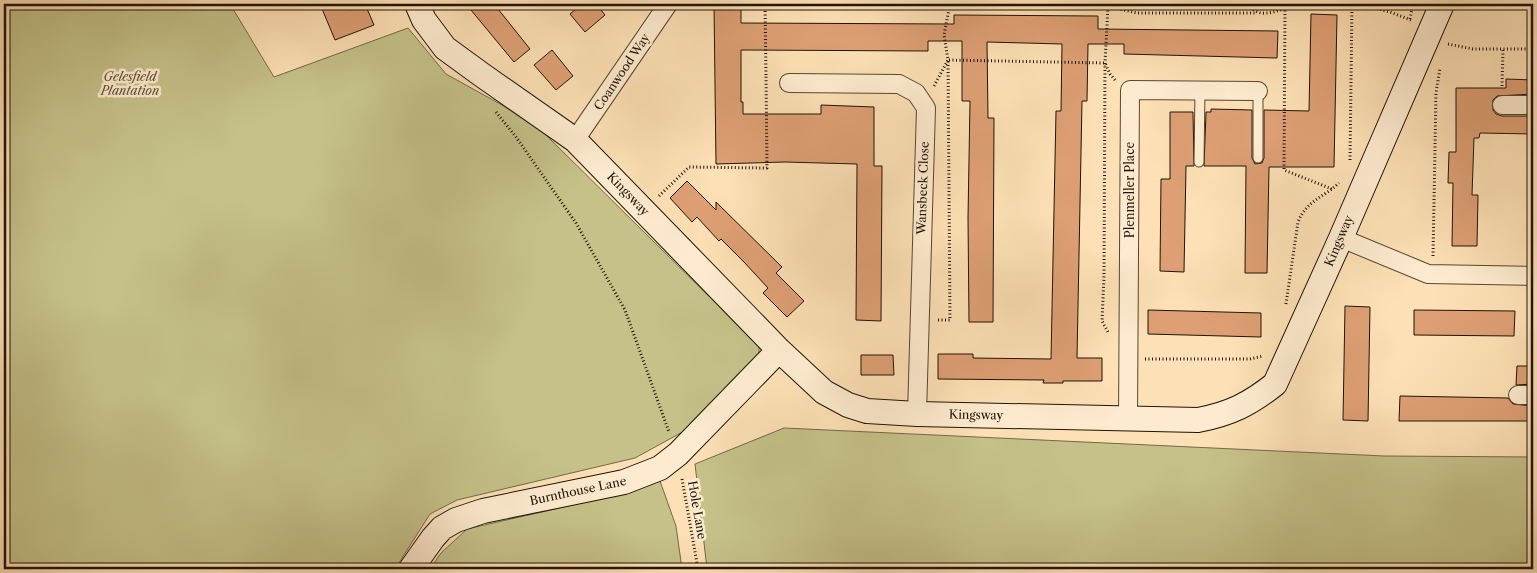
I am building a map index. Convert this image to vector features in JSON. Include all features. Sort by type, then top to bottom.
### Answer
[{"type":"street","name":"Kingsway","points":[[417,4],[424,20],[445,48],[576,140],[779,350],[824,392],[848,405],[867,411],[917,414],[1198,420],[1220,416],[1256,399],[1275,384],[1341,238],[1439,38],[1442,4]]},
{"type":"street","name":"Coanwood Way","points":[[576,140],[668,4]]},
{"type":"street","points":[[789,83],[899,84],[916,93]]},
{"type":"street","name":"Plenmeller Place","points":[[1128,418],[1130,90],[1258,91]]},
{"type":"street","name":"Wansbeck Close","points":[[916,93],[926,108],[917,414]]},
{"type":"street","points":[[1502,104],[1533,105]]},
{"type":"street","points":[[1341,238],[1428,274],[1533,276]]},
{"type":"street","name":"Burnthouse Lane","points":[[411,569],[442,528],[456,520],[483,511],[624,482],[660,468],[678,454],[779,350]]},
{"type":"lane","points":[[1199,162],[1200,90]]},
{"type":"lane","points":[[1258,91],[1258,158]]},
{"type":"path","points":[[644,210],[689,166],[767,168],[765,4]]},
{"type":"path","points":[[920,321],[950,320],[948,60],[944,35],[950,4]]},
{"type":"path","points":[[1097,4],[1137,13],[1266,14],[1300,4]]},
{"type":"path","points":[[1249,4],[1256,13]]},
{"type":"path","points":[[1350,164],[1352,4]]},
{"type":"path","points":[[1360,4],[1410,19],[1439,38],[1472,49],[1533,50]]},
{"type":"path","points":[[1410,19],[1413,4]]},
{"type":"path","points":[[1108,7],[1105,63],[1102,321],[1110,337]]},
{"type":"path","points":[[1285,8],[1284,170],[1332,189]]},
{"type":"path","points":[[1439,38],[1446,50]]},
{"type":"path","points":[[1502,104],[1503,50]]},
{"type":"path","points":[[948,60],[1105,63]]},
{"type":"path","points":[[916,93],[933,87],[948,60]]},
{"type":"path","points":[[1433,274],[1436,94],[1441,63]]},
{"type":"path","points":[[766,74],[789,83]]},
{"type":"path","name":"Hole Lane","points":[[495,111],[576,223],[625,310],[678,454],[698,569]]},
{"type":"path","points":[[1285,312],[1300,217],[1308,205],[1343,179]]},
{"type":"path","points":[[1129,359],[1250,360],[1267,354]]},
{"type":"green space","name":"Gelesfield Plantation","points":[[4,4],[230,4],[274,77],[408,28],[446,74],[502,105],[543,132],[745,332],[759,347],[759,355],[688,429],[635,458],[457,500],[430,514],[395,569],[4,569]]},
{"type":"green space","points":[[784,428],[1384,456],[1533,457],[1533,569],[707,569],[695,464]]},
{"type":"green space","points":[[660,481],[676,526],[682,569],[430,569],[441,553],[467,529],[625,493]]},
{"type":"building","points":[[320,4],[348,4],[350,10],[365,4],[374,25],[335,40]]},
{"type":"building","points":[[466,4],[494,4],[530,49],[514,62]]},
{"type":"building","points":[[582,4],[596,4],[605,15],[585,32],[570,14]]},
{"type":"building","points":[[714,4],[741,4],[741,23],[954,24],[954,15],[1098,16],[1098,29],[1278,31],[1277,58],[1124,54],[1124,44],[1088,44],[1087,101],[1082,101],[1077,358],[1102,358],[1102,381],[1043,383],[1044,380],[938,379],[938,354],[973,354],[973,358],[1051,359],[1056,111],[1061,111],[1062,44],[987,42],[988,118],[994,118],[993,322],[969,322],[970,101],[962,101],[962,41],[928,41],[928,51],[741,50],[741,102],[743,102],[743,114],[821,114],[821,105],[874,107],[874,166],[882,166],[881,321],[856,320],[857,164],[785,162],[716,164]]},
{"type":"building","points":[[1311,14],[1337,15],[1334,167],[1269,167],[1267,273],[1245,273],[1246,166],[1204,166],[1206,112],[1211,112],[1211,109],[1252,110],[1252,158],[1255,164],[1262,163],[1264,158],[1264,110],[1309,111]]},
{"type":"building","points":[[552,50],[573,76],[556,90],[534,65]]},
{"type":"building","points":[[1506,79],[1533,80],[1533,94],[1497,96],[1493,100],[1493,110],[1496,114],[1502,116],[1533,116],[1533,134],[1480,133],[1479,138],[1474,138],[1472,195],[1478,195],[1477,246],[1452,246],[1453,183],[1448,183],[1449,152],[1456,152],[1456,88],[1506,88]]},
{"type":"building","points":[[1170,112],[1193,112],[1194,166],[1186,166],[1184,272],[1160,271],[1161,179],[1170,179]]},
{"type":"building","points":[[687,181],[716,210],[716,202],[782,267],[776,273],[804,301],[787,317],[763,293],[768,288],[743,261],[721,239],[719,241],[697,217],[692,222],[670,198]]},
{"type":"building","points":[[1345,306],[1370,307],[1368,421],[1343,420]]},
{"type":"building","points":[[1148,310],[1261,313],[1261,337],[1148,334]]},
{"type":"building","points":[[1414,310],[1515,311],[1514,336],[1414,335]]},
{"type":"building","points":[[861,355],[893,355],[894,375],[861,375]]},
{"type":"building","points":[[1517,366],[1533,366],[1533,384],[1516,385]]},
{"type":"building","points":[[1400,396],[1508,398],[1513,404],[1533,406],[1533,421],[1399,421]]}]
